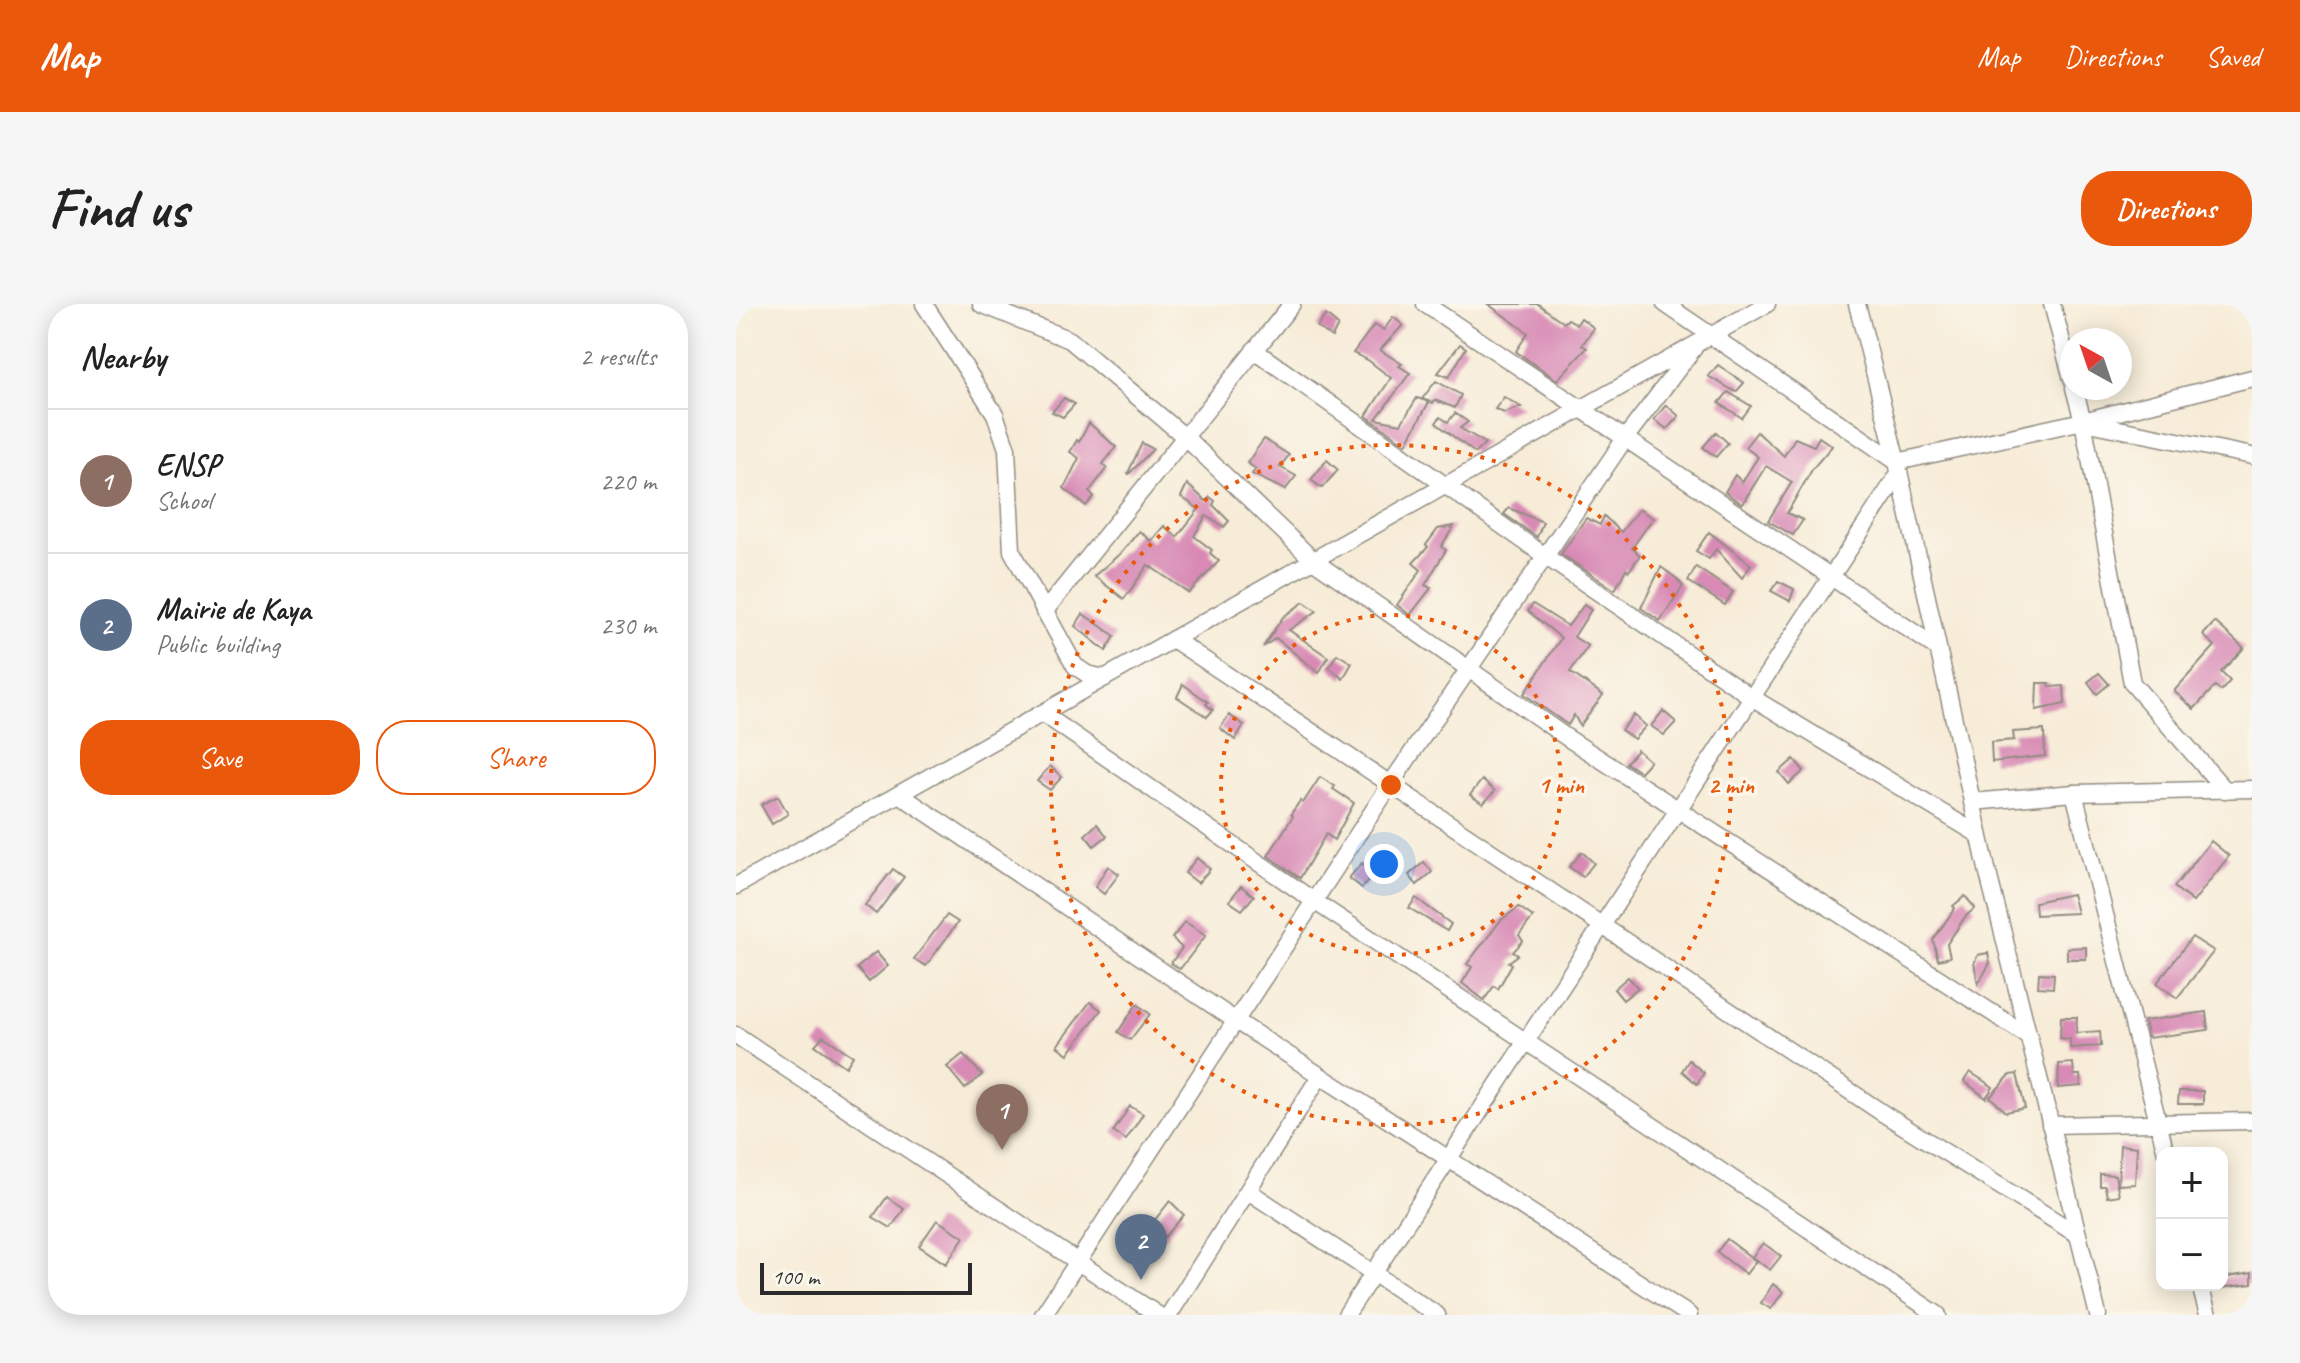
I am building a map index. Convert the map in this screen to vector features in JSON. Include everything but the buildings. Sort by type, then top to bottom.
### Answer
[{"type":"street","points":[[924,304],[1004,433],[1012,551],[1075,666],[1087,674],[1105,678]]},
{"type":"street","points":[[981,304],[1070,340],[1185,437],[1314,561],[1468,670],[1679,811],[2028,1036]]},
{"type":"street","points":[[1044,612],[1292,304]]},
{"type":"street","points":[[1425,304],[1937,648]]},
{"type":"street","points":[[1665,304],[1704,339],[1898,468]]},
{"type":"street","points":[[736,886],[1767,304]]},
{"type":"street","points":[[1857,304],[1898,468],[1979,835],[2098,1315]]},
{"type":"street","points":[[2052,304],[2060,334]]},
{"type":"street","points":[[1043,1315],[1390,785],[1545,556],[1626,437],[1704,339]]},
{"type":"street","points":[[1254,350],[1545,556],[1753,698],[1979,835]]},
{"type":"street","points":[[1346,1315],[1832,577],[1898,468],[2252,378]]},
{"type":"street","points":[[2077,400],[2132,683],[2225,790]]},
{"type":"street","points":[[2083,421],[2252,456]]},
{"type":"street","points":[[1173,639],[1884,1114],[2078,1235]]},
{"type":"street","points":[[1042,713],[1314,901],[1938,1315]]},
{"type":"street","points":[[1972,802],[2074,793],[2252,789]]},
{"type":"street","points":[[2074,793],[2164,1147]]},
{"type":"street","points":[[899,794],[1236,1021],[1689,1315]]},
{"type":"street","points":[[736,1035],[1158,1315]]},
{"type":"street","points":[[1169,1315],[1320,1076]]},
{"type":"street","points":[[2050,1125],[2252,1121]]},
{"type":"street","points":[[1248,1191],[1437,1315]]},
{"type":"street","points":[[2202,1291],[2208,1315]]},
{"type":"place","name":"ENSP","points":[[1002,1150]]},
{"type":"place","name":"Mairie de Kaya","points":[[1141,1280]]}]
